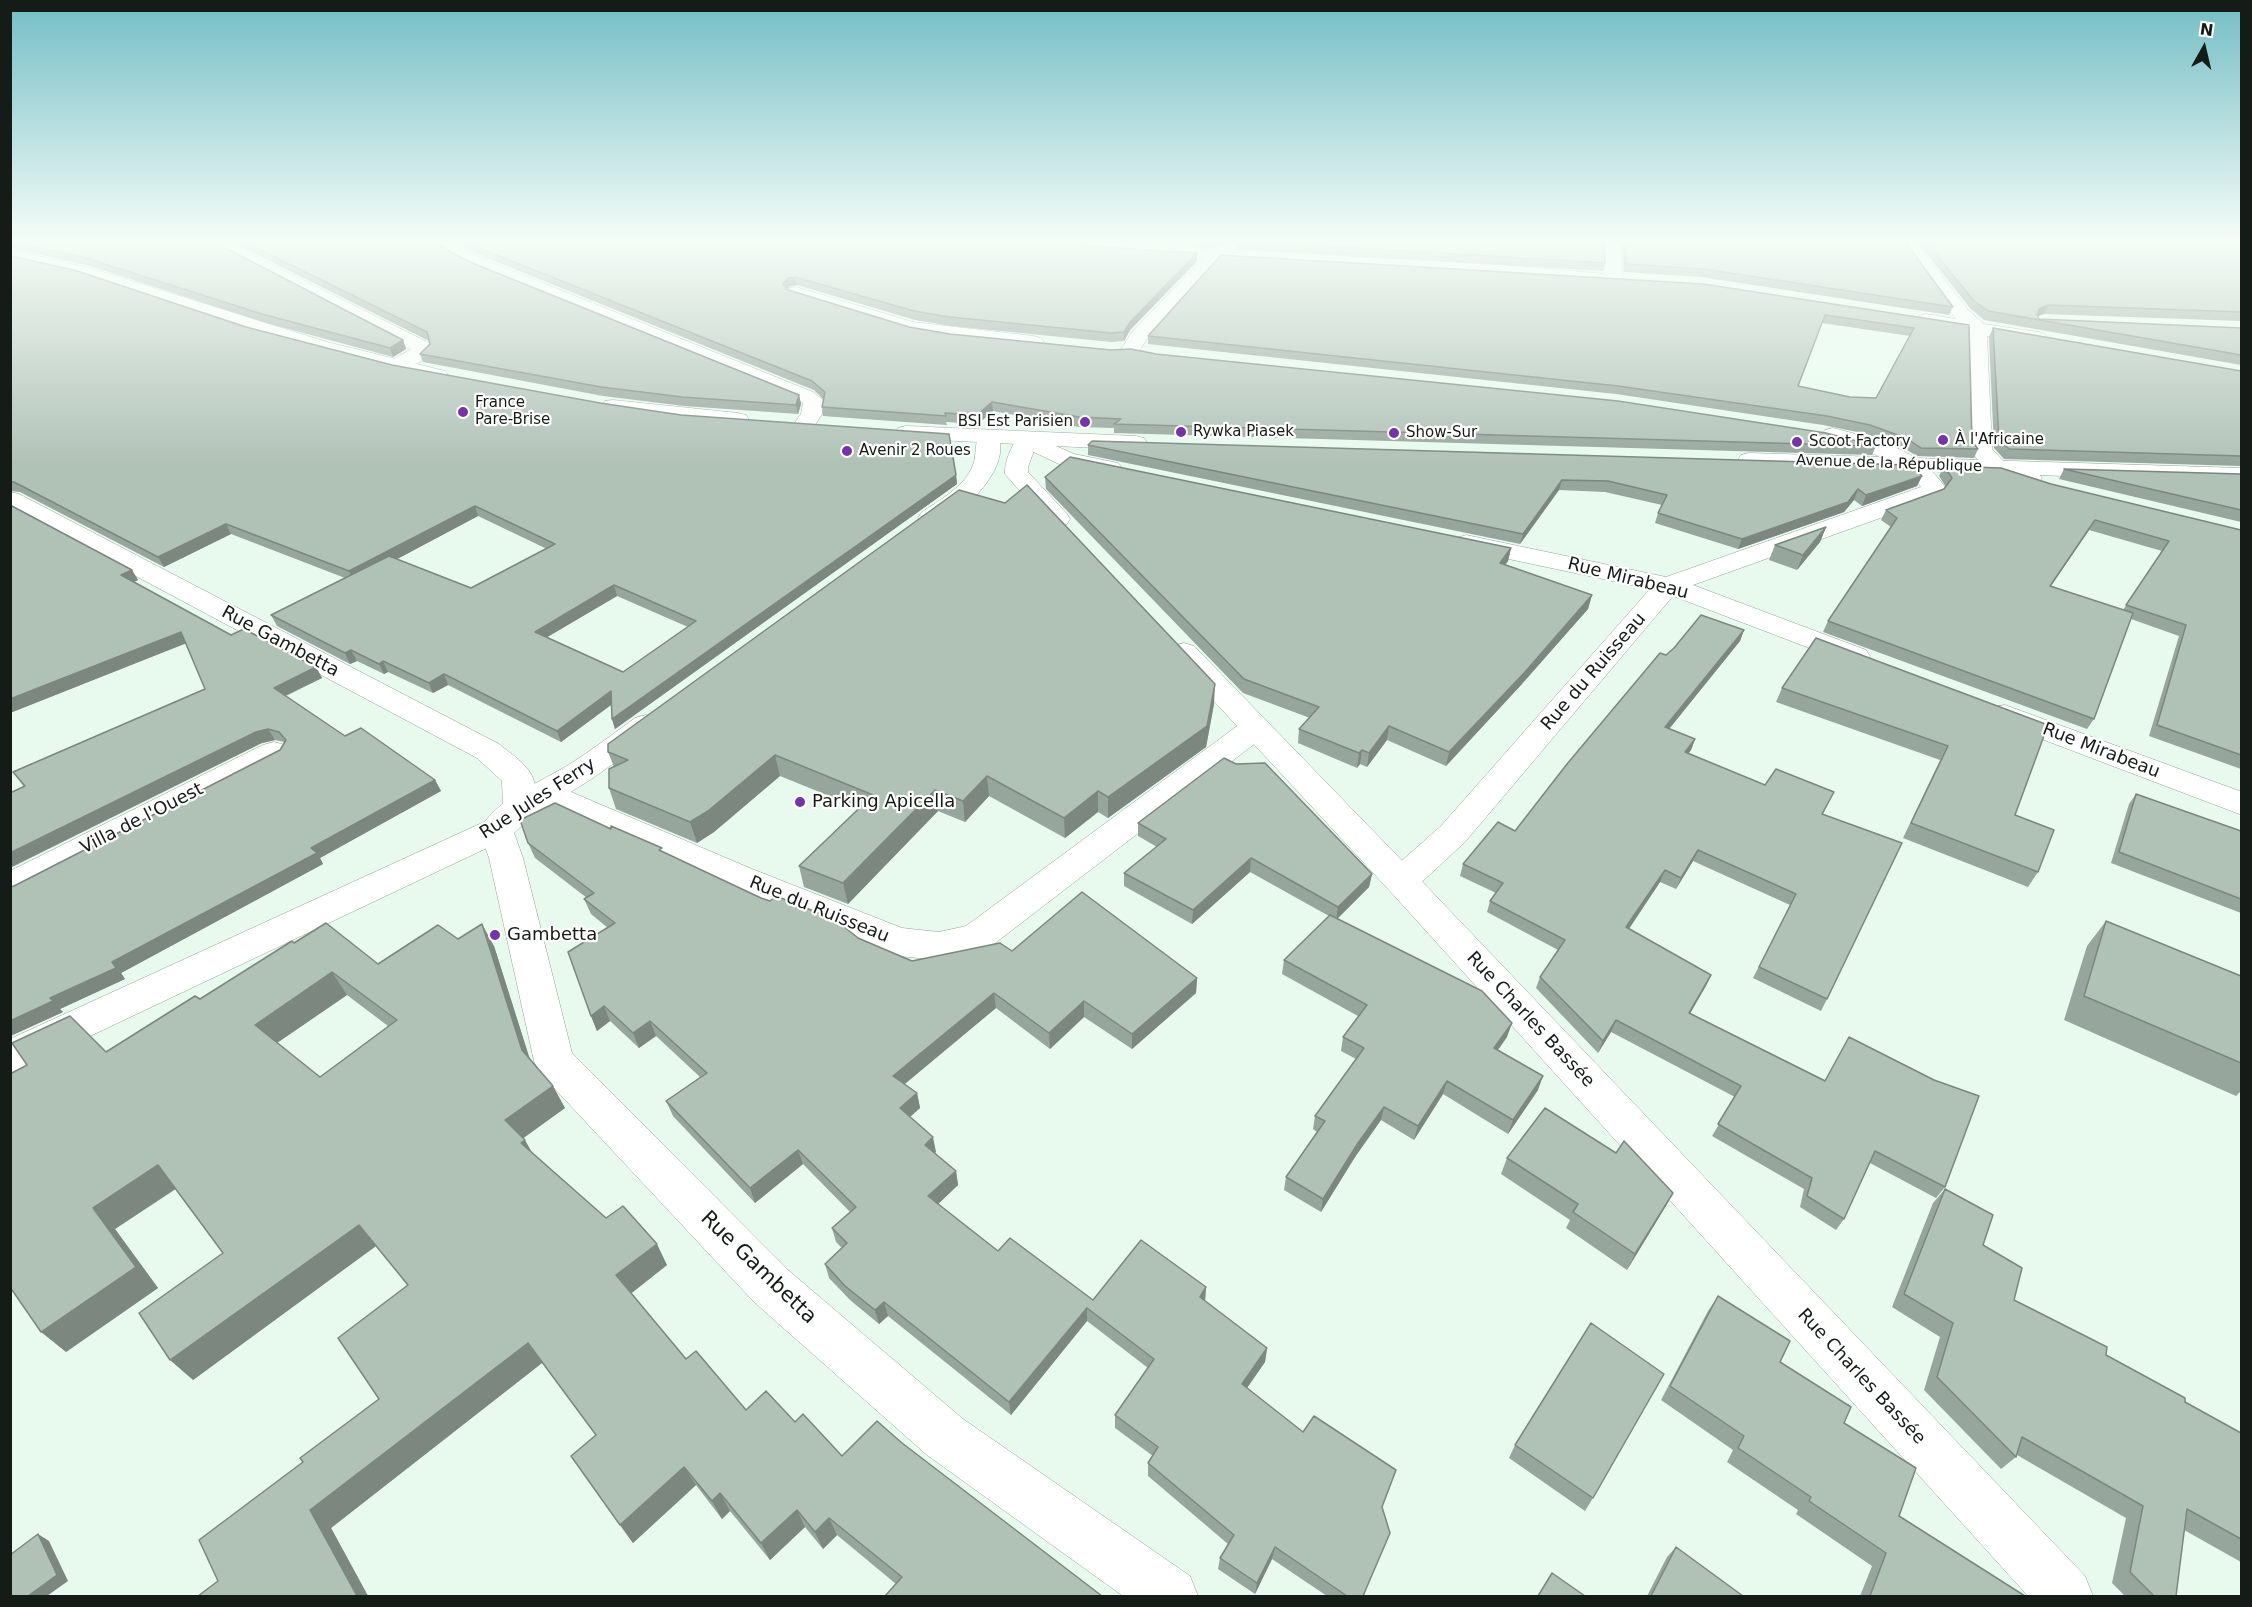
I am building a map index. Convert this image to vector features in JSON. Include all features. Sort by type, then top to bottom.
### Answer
[{"type":"street","points":[[213,314],[269,332],[396,366],[458,379]]},
{"type":"street","points":[[357,314],[423,347],[418,354],[396,366]]},
{"type":"street","points":[[603,314],[806,396],[813,400],[812,415],[795,424],[826,427]]},
{"type":"street","points":[[868,314],[911,327],[1054,344]]},
{"type":"street","points":[[1130,351],[1139,336],[1160,314]]},
{"type":"street","points":[[1961,314],[1977,327],[2000,323],[2044,322]]},
{"type":"street","points":[[1908,317],[2055,341]]},
{"type":"street","points":[[1977,327],[1981,450],[1996,467],[2076,492]]},
{"type":"street","points":[[592,403],[757,422]]},
{"type":"street","points":[[882,431],[1006,447],[1134,473]]},
{"type":"street","points":[[1814,432],[1883,450],[1915,465]]},
{"type":"street","points":[[906,536],[972,487],[984,470],[1006,447],[1156,444]]},
{"type":"street","points":[[1006,447],[1017,474],[1085,548]]},
{"type":"street","name":"Avenue de la République","points":[[1730,460],[2241,475]]},
{"type":"street","name":"Rue du Ruisseau","points":[[1401,881],[1453,834],[1668,585],[1931,492],[1934,487],[1915,465]]},
{"type":"street","name":"Rue Gambetta","points":[[10,499],[488,751],[518,778],[520,811],[506,858],[554,1061],[771,1286],[945,1437],[1170,1596]]},
{"type":"street","name":"Rue Mirabeau","points":[[1446,538],[1668,585],[1878,664]]},
{"type":"street","name":"Rue Charles Bassée","points":[[1158,625],[1401,881],[2065,1596]]},
{"type":"street","name":"Rue Mirabeau","points":[[1977,703],[2241,804]]},
{"type":"street","name":"Rue Jules Ferry","points":[[10,1058],[520,811],[582,771],[668,709]]},
{"type":"street","name":"Rue du Ruisseau","points":[[520,811],[740,878],[898,942],[939,946],[977,937],[1255,728]]},
{"type":"street","name":"Villa de l'Ouest","points":[[10,886],[274,752]]},
{"type":"building","points":[[10,314],[207,314],[246,327],[392,365],[600,403],[681,415],[949,434],[956,475],[612,719],[611,691],[557,731],[444,674],[429,683],[383,661],[379,664],[351,650],[345,653],[271,615],[389,556],[471,588],[555,544],[475,506],[349,571],[226,524],[158,557],[14,482],[10,482]],"holes":[[[614,585],[696,621],[623,672],[535,632]]]},
{"type":"building","points":[[262,314],[353,314],[403,340],[390,348]]},
{"type":"building","points":[[390,314],[599,314],[799,395],[796,405],[682,397],[601,387],[420,354],[430,344],[427,332]]},
{"type":"building","points":[[644,314],[866,314],[909,327],[950,334],[1111,350],[1131,349],[1156,354],[1618,401],[1826,433],[1876,446],[1114,424],[1121,419],[1079,417],[992,402],[977,415],[945,413],[946,416],[822,407],[825,392],[812,381]]},
{"type":"building","points":[[932,314],[1138,314],[1124,332],[1111,333]]},
{"type":"building","points":[[1168,314],[1898,314],[1969,325],[1972,441],[1978,449],[1921,448],[1906,438],[1870,425],[1827,416],[1618,386],[1148,336]],"holes":[[[1825,315],[1914,328],[1876,398],[1850,397],[1798,386]]]},
{"type":"building","points":[[2005,314],[2037,314],[2039,319],[2241,328],[2241,355]]},
{"type":"building","points":[[1993,328],[2241,371],[2241,456],[2009,449],[1999,439]]},
{"type":"building","points":[[1092,441],[1910,465],[1922,476],[1866,495],[1858,489],[1848,502],[1742,539],[1658,513],[1667,495],[1608,481],[1562,480],[1523,534],[1088,445]]},
{"type":"building","points":[[1070,457],[1511,548],[1500,563],[1592,595],[1525,672],[1449,752],[1389,726],[1369,753],[1362,750],[1359,753],[1299,729],[1319,707],[1244,679],[1045,477]]},
{"type":"building","points":[[1944,466],[2001,468],[2051,484],[2241,530],[2241,755],[2157,725],[2186,625],[2126,605],[2169,541],[2095,520],[2050,586],[2133,613],[2094,719],[1828,621],[1897,518],[1886,510],[1944,489],[1952,478]]},
{"type":"building","points":[[2064,469],[2241,474],[2241,510]]},
{"type":"building","points":[[1027,485],[1215,684],[1207,726],[1108,797],[1098,791],[1064,818],[987,776],[963,801],[935,790],[843,883],[799,866],[873,795],[775,755],[708,811],[690,822],[609,788],[609,769],[628,760],[608,752],[608,744],[959,490],[1005,503]]},
{"type":"building","points":[[10,505],[132,570],[121,575],[231,635],[244,629],[316,667],[274,688],[345,736],[361,728],[435,780],[311,848],[317,853],[112,962],[116,968],[50,998],[53,1001],[10,1021],[10,887],[280,750],[286,740],[279,732],[268,729],[256,732],[10,853],[10,793],[25,786],[13,772],[205,689],[181,632],[10,699]]},
{"type":"building","points":[[1826,527],[1803,555],[1775,545]]},
{"type":"building","points":[[1701,615],[1744,630],[1665,727],[1695,739],[1685,752],[1765,785],[1776,769],[1834,792],[1822,814],[1902,843],[1827,999],[1759,967],[1796,894],[1698,850],[1681,878],[1665,870],[1626,927],[1711,975],[1689,1013],[1825,1081],[1849,1037],[1934,1080],[1979,1096],[1945,1187],[1875,1151],[1844,1219],[1807,1196],[1812,1178],[1718,1124],[1741,1086],[1616,1020],[1603,1041],[1540,977],[1565,940],[1490,901],[1503,883],[1463,864],[1498,822],[1515,831],[1567,764],[1660,653],[1666,655],[1674,648]]},
{"type":"building","points":[[1816,638],[2048,725],[2015,815],[2054,830],[2038,872],[1911,823],[1948,746],[1782,688]]},
{"type":"building","points":[[1224,758],[1236,764],[1265,763],[1372,874],[1338,907],[1251,858],[1193,910],[1124,873],[1166,839],[1138,823]]},
{"type":"building","points":[[2136,794],[2241,831],[2241,899],[2119,852]]},
{"type":"building","points":[[555,803],[611,829],[611,826],[662,848],[659,850],[761,898],[770,901],[776,896],[836,920],[858,938],[912,961],[1000,943],[1012,951],[1082,892],[1197,978],[1132,1034],[1084,1001],[1049,1033],[994,993],[893,1076],[917,1093],[900,1108],[933,1137],[925,1145],[956,1171],[928,1196],[998,1251],[1010,1238],[1093,1300],[1141,1240],[1206,1287],[1200,1297],[1267,1348],[1242,1384],[1303,1432],[1314,1416],[1396,1470],[1382,1507],[1390,1533],[1363,1596],[1347,1596],[1275,1547],[1257,1583],[1220,1558],[1234,1535],[1148,1463],[1158,1447],[1115,1415],[1154,1359],[1087,1308],[1009,1402],[884,1302],[875,1310],[845,1286],[825,1264],[847,1243],[832,1228],[856,1207],[798,1150],[750,1188],[666,1101],[707,1073],[650,1021],[633,1033],[604,1006],[591,1016],[568,952],[615,923],[584,899],[594,893],[528,843],[520,820]]},
{"type":"building","points":[[1330,915],[1482,991],[1512,1023],[1494,1048],[1543,1076],[1513,1120],[1447,1081],[1418,1126],[1384,1107],[1323,1199],[1286,1177],[1325,1121],[1315,1116],[1364,1048],[1343,1037],[1367,1005],[1284,960]]},
{"type":"building","points":[[2106,921],[2241,976],[2241,1063],[2084,996]]},
{"type":"building","points":[[326,923],[378,964],[438,925],[458,939],[482,924],[522,1050],[553,1086],[505,1120],[525,1140],[521,1143],[606,1218],[623,1206],[657,1244],[616,1275],[686,1359],[696,1351],[746,1410],[766,1391],[795,1422],[803,1414],[842,1456],[877,1421],[902,1443],[1102,1596],[885,1596],[902,1577],[829,1518],[815,1532],[797,1510],[761,1543],[720,1493],[712,1501],[684,1467],[620,1525],[571,1456],[596,1435],[528,1343],[310,1510],[357,1596],[198,1596],[218,1581],[199,1540],[303,1462],[300,1458],[379,1399],[338,1338],[408,1285],[359,1225],[170,1360],[139,1313],[223,1253],[158,1165],[93,1208],[136,1267],[41,1332],[10,1287],[10,1074],[27,1065],[12,1043],[70,1016],[106,1052],[195,996],[200,999],[292,941],[294,943]],"holes":[[[332,972],[397,1020],[320,1077],[255,1025]]]},
{"type":"building","points":[[1545,1108],[1616,1153],[1624,1141],[1673,1193],[1635,1254],[1573,1212],[1578,1204],[1507,1158]]},
{"type":"building","points":[[1945,1189],[1993,1215],[1983,1245],[2022,1268],[2014,1300],[2107,1347],[2106,1355],[2185,1398],[2185,1402],[2241,1433],[2241,1539],[2187,1509],[2176,1596],[2154,1596],[2130,1572],[2143,1506],[2022,1437],[2016,1457],[1937,1377],[1953,1323],[1904,1294]]},
{"type":"building","points":[[1718,1296],[1790,1341],[1780,1362],[1851,1407],[1844,1423],[1916,1468],[1899,1516],[2025,1596],[1870,1596],[1886,1553],[1809,1501],[1811,1497],[1738,1448],[1744,1436],[1670,1386]]},
{"type":"building","points":[[1591,1323],[1664,1374],[1593,1498],[1515,1445]]},
{"type":"building","points":[[38,1534],[57,1575],[28,1596],[10,1596],[10,1555]]},
{"type":"building","points":[[1676,1547],[1743,1596],[1651,1596]]},
{"type":"building","points":[[1552,1573],[1585,1596],[1538,1596]]},
{"type":"place","name":"France Pare-Brise","points":[[463,412]]},
{"type":"place","name":"BSI Est Parisien","points":[[1085,422]]},
{"type":"place","name":"Rywka Piasek","points":[[1181,432]]},
{"type":"place","name":"Show-Sur","points":[[1394,433]]},
{"type":"place","name":"À l'Africaine","points":[[1943,440]]},
{"type":"place","name":"Scoot Factory","points":[[1797,442]]},
{"type":"place","name":"Avenir 2 Roues","points":[[847,451]]},
{"type":"place","name":"Parking Apicella","points":[[800,802]]},
{"type":"place","name":"Gambetta","points":[[495,935]]}]
